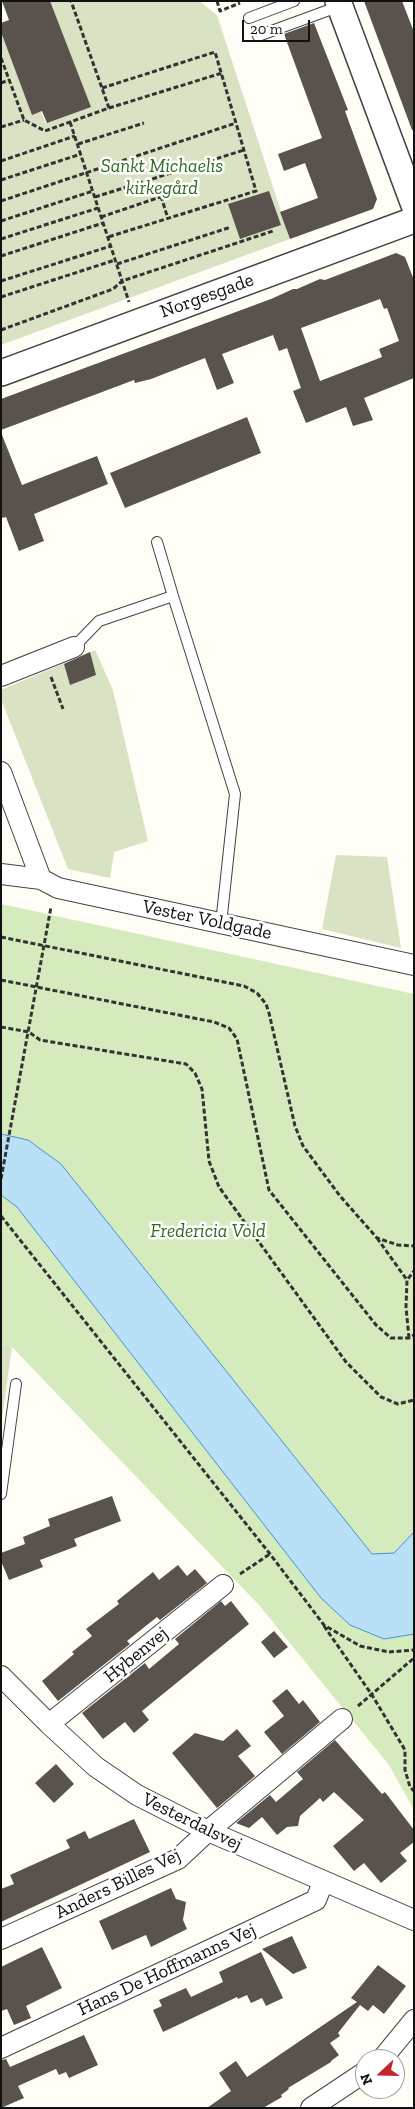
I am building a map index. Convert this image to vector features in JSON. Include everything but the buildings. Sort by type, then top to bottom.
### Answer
[{"type":"street","points":[[339,3],[414,205]]},
{"type":"street","name":"Norgesgade","points":[[1,372],[414,220]]},
{"type":"street","points":[[1,676],[74,647]]},
{"type":"street","points":[[1,772],[41,879]]},
{"type":"street","name":"Vester Voldgade","points":[[1,874],[41,879],[58,888],[414,965]]},
{"type":"street","name":"Hybenvej","points":[[49,1724],[223,1586]]},
{"type":"street","name":"Vesterdalsvej","points":[[1,1676],[96,1767],[137,1795],[208,1831],[414,1920]]},
{"type":"street","name":"Anders Billes Vej","points":[[1,1939],[178,1859],[208,1831],[342,1719]]},
{"type":"street","name":"Hans De Hoffmanns Vej","points":[[1,2048],[316,1900],[323,1882]]},
{"type":"street","points":[[390,2049],[414,2020]]},
{"type":"street","points":[[311,2108],[355,2079]]},
{"type":"lane","points":[[249,18],[294,1]]},
{"type":"lane","points":[[258,36],[339,3]]},
{"type":"lane","points":[[157,542],[235,794],[221,924]]},
{"type":"lane","points":[[74,647],[99,621],[173,596]]},
{"type":"lane","points":[[1,1494],[16,1384]]},
{"type":"path","points":[[217,1],[220,11],[245,1]]},
{"type":"path","points":[[72,2],[109,108]]},
{"type":"path","points":[[102,88],[215,52],[256,191],[108,237]]},
{"type":"path","points":[[1,58],[3,68],[24,120],[45,131],[109,108],[222,73]]},
{"type":"path","points":[[1,83],[9,80]]},
{"type":"path","points":[[1,127],[24,120]]},
{"type":"path","points":[[70,122],[136,323]]},
{"type":"path","points":[[78,144],[144,123]]},
{"type":"path","points":[[1,201],[236,123]]},
{"type":"path","points":[[1,161],[75,136]]},
{"type":"path","points":[[94,197],[244,150]]},
{"type":"path","points":[[1,180],[81,154]]},
{"type":"path","points":[[101,217],[181,190]]},
{"type":"path","points":[[1,221],[93,191]]},
{"type":"path","points":[[161,196],[168,219]]},
{"type":"path","points":[[1,239],[98,208]]},
{"type":"path","points":[[1,256],[103,223]]},
{"type":"path","points":[[1,297],[231,227]]},
{"type":"path","points":[[1,330],[112,289],[122,281],[273,232]]},
{"type":"path","points":[[1,281],[111,246]]},
{"type":"path","points":[[44,659],[63,709]]},
{"type":"path","points":[[1,1179],[50,910]]},
{"type":"path","points":[[1,937],[244,986],[257,993],[266,1004],[296,1126],[303,1146],[407,1280]]},
{"type":"path","points":[[1,980],[214,1022],[229,1028],[237,1039],[269,1190],[376,1325],[391,1338],[408,1338],[414,1335]]},
{"type":"path","points":[[1,1027],[29,1032],[40,1040],[186,1064],[196,1073],[202,1089],[209,1161],[220,1187],[346,1362],[381,1397],[398,1404],[414,1400]]},
{"type":"path","points":[[1,1216],[270,1554],[324,1625],[372,1695],[405,1750],[406,1770],[410,1787],[414,1791]]},
{"type":"path","points":[[376,1238],[398,1245],[414,1246]]},
{"type":"path","points":[[408,1338],[407,1280],[414,1271]]},
{"type":"path","points":[[223,1586],[270,1554]]},
{"type":"path","points":[[324,1625],[360,1646],[389,1652],[414,1650]]},
{"type":"path","points":[[342,1719],[414,1658]]},
{"type":"green space","name":"Sankt Michaelis kirkegård","points":[[50,1],[199,1],[217,15],[290,239],[1,345],[1,32],[46,123],[90,106]]},
{"type":"green space","points":[[95,650],[113,690],[148,841],[114,852],[110,878],[68,869],[1,699],[1,690]]},
{"type":"green space","points":[[336,855],[387,857],[401,948],[322,929]]},
{"type":"green space","name":"Fredericia Vold","points":[[1,904],[414,994],[414,1810],[389,1765],[259,1605],[12,1347],[1,1344]]},
{"type":"green space","points":[[1,1344],[12,1347],[1,1426]]},
{"type":"water","points":[[1,1134],[28,1140],[61,1164],[372,1554],[394,1553],[414,1532],[414,1634],[384,1639],[350,1625],[321,1598],[17,1207],[1,1195]]}]
